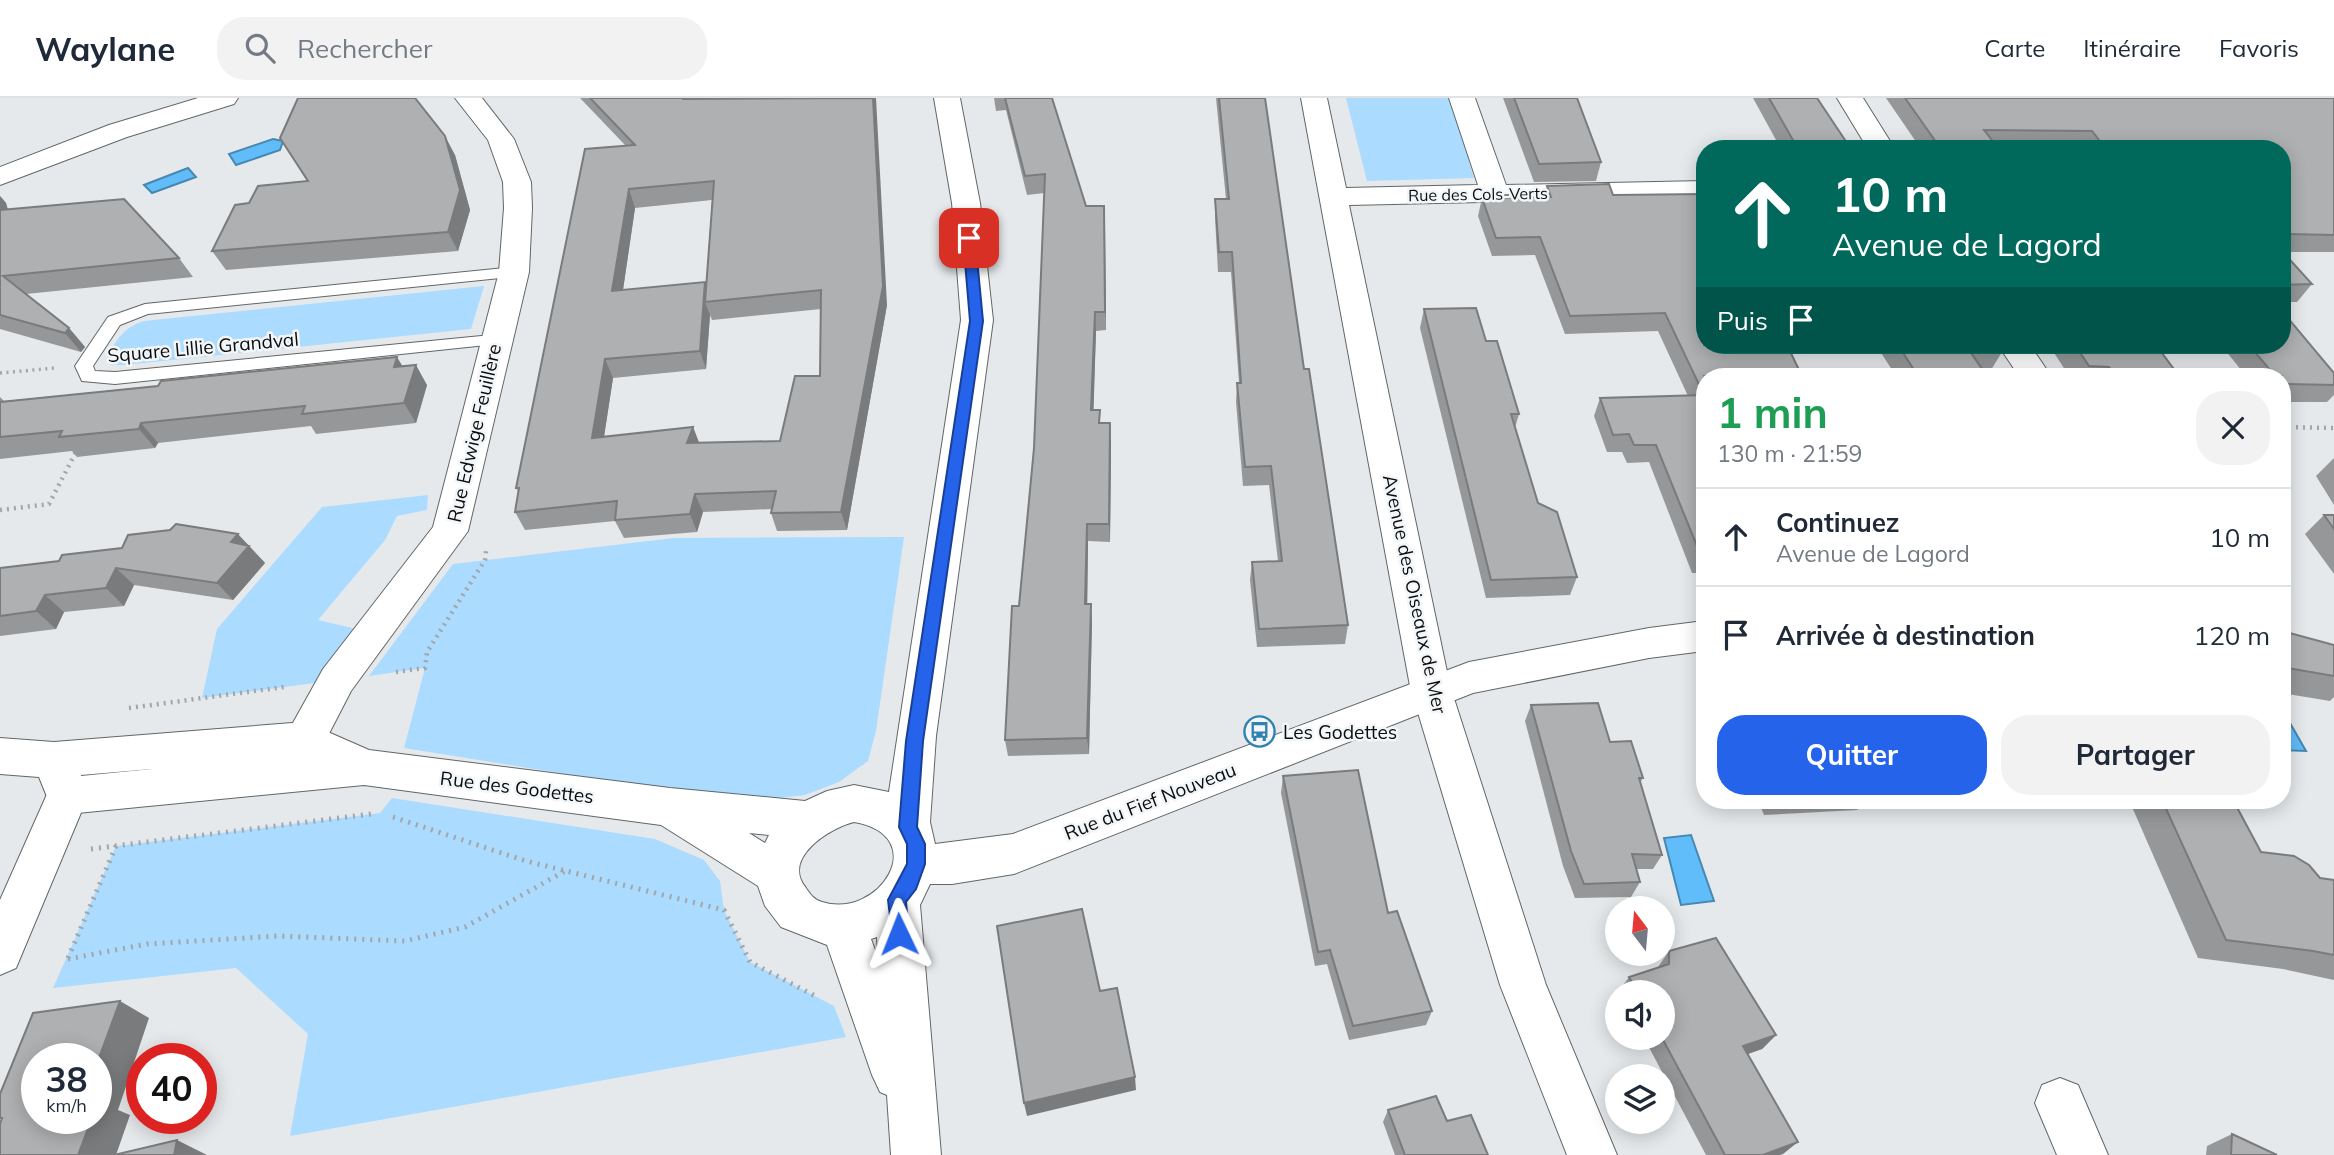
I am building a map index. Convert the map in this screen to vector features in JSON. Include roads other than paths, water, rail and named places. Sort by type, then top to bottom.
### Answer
[{"type":"street","points":[[0,177],[118,131],[225,98]]},
{"type":"street","name":"Rue Edwige Feuillère","points":[[305,739],[337,680],[450,531],[513,272],[517,182],[501,139],[468,98]]},
{"type":"street","points":[[915,1138],[907,864],[914,741],[977,321],[964,184],[947,98]]},
{"type":"street","name":"Avenue des Oiseaux de Mer","points":[[1314,98],[1336,197],[1432,693],[1523,985],[1592,1155]]},
{"type":"street","points":[[1462,98],[1495,194]]},
{"type":"street","points":[[1850,98],[1876,140]]},
{"type":"street","name":"Rue des Cols-Verts","points":[[1336,197],[1696,189]]},
{"type":"street","name":"Rue du Fief Nouveau","points":[[907,864],[952,864],[1014,854],[1469,678],[1649,643],[1696,637]]},
{"type":"street","points":[[61,778],[305,739],[364,767]]},
{"type":"street","points":[[860,803],[914,741]]},
{"type":"street","points":[[0,756],[61,778],[364,767]]},
{"type":"street","name":"Rue des Godettes","points":[[364,767],[670,807],[807,820]]},
{"type":"street","points":[[0,953],[43,854],[61,778]]},
{"type":"street","points":[[860,803],[896,814],[907,864],[863,922],[843,925],[823,924],[804,918],[790,907],[781,892],[778,875],[782,854],[791,836],[807,820],[823,810],[860,803]]},
{"type":"street","name":"Rue des Godettes","points":[[670,807],[778,875]]},
{"type":"street","points":[[843,925],[915,1138]]},
{"type":"street","points":[[2060,1103],[2083,1155]]},
{"type":"lane","name":"Square Lillie Grandval","points":[[496,338],[115,378],[88,377],[84,366],[114,321],[145,309],[513,272]]},
{"type":"water","points":[[273,139],[283,141],[280,150],[236,165],[229,154]]},
{"type":"water","points":[[188,168],[196,177],[152,193],[144,185]]},
{"type":"water","points":[[2291,725],[2306,751],[2291,750]]},
{"type":"water","points":[[1691,835],[1714,901],[1681,905],[1664,838]]},
{"type":"place","name":"Les Godettes","points":[[1260,732]]}]
